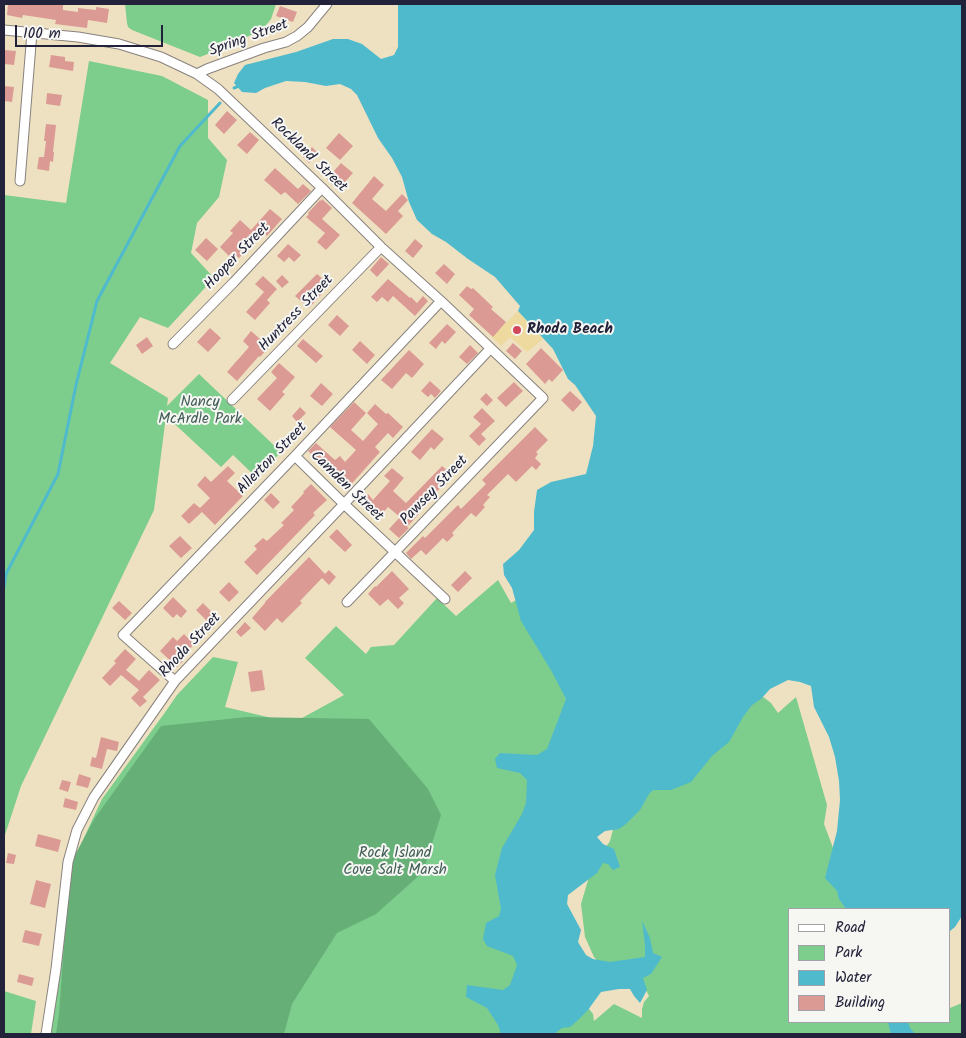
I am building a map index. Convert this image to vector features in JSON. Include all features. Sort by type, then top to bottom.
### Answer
[{"type":"street","name":"Spring Street","points":[[197,74],[207,68],[286,42],[308,27],[327,4]]},
{"type":"street","name":"Rockland Street","points":[[4,30],[78,37],[119,44],[161,57],[197,74],[218,89],[381,247],[442,301],[543,398]]},
{"type":"street","points":[[20,181],[32,32]]},
{"type":"street","name":"Hooper Street","points":[[173,344],[322,188]]},
{"type":"street","name":"Huntress Street","points":[[232,400],[381,247]]},
{"type":"street","name":"Allerton Street","points":[[175,681],[123,635],[442,301]]},
{"type":"street","name":"Rhoda Street","points":[[46,1034],[56,970],[68,862],[77,830],[94,797],[175,681],[490,349]]},
{"type":"street","name":"Pawsey Street","points":[[347,602],[543,398]]},
{"type":"street","name":"Camden Street","points":[[295,456],[445,599]]},
{"type":"green space","points":[[125,4],[276,4],[271,19],[263,29],[233,44],[200,57],[132,30],[128,27]]},
{"type":"green space","name":"Nancy McArdle Park","points":[[89,61],[162,76],[208,100],[208,138],[227,160],[219,197],[197,223],[191,253],[214,278],[168,328],[140,317],[110,363],[168,398],[167,406],[199,374],[281,452],[257,478],[233,455],[221,467],[166,416],[154,510],[21,786],[4,838],[4,195],[66,203]]},
{"type":"green space","name":"Rock Island Cove Salt Marsh","points":[[498,580],[511,603],[536,589],[566,699],[566,880],[568,920],[589,989],[589,1009],[593,1014],[594,1021],[614,1004],[642,1018],[644,1002],[649,996],[643,984],[601,965],[594,957],[585,937],[581,904],[591,870],[610,841],[619,806],[742,708],[762,696],[771,703],[778,713],[796,697],[827,805],[824,824],[856,908],[788,908],[788,1023],[951,1023],[951,1008],[962,1003],[962,1034],[50,1034],[72,881],[81,844],[102,799],[177,695],[213,657],[238,662],[225,707],[293,723],[344,695],[305,658],[336,626],[366,654],[371,647],[394,645],[437,598],[456,616]]},
{"type":"green space","points":[[247,717],[369,719],[428,789],[441,815],[423,872],[376,914],[337,933],[292,1004],[284,1034],[56,1034],[70,864],[95,818],[161,726]]},
{"type":"green space","points":[[4,991],[36,1001],[31,1034],[4,1034]]},
{"type":"sand","name":"Rhoda Beach","points":[[518,311],[543,339],[527,352],[510,337],[501,346],[492,337]]},
{"type":"water","points":[[398,4],[962,4],[962,916],[951,930],[951,908],[845,908],[839,899],[837,891],[825,878],[837,831],[840,800],[835,757],[829,737],[814,707],[811,686],[788,680],[770,689],[752,705],[729,742],[712,756],[691,782],[671,790],[653,790],[640,810],[626,824],[619,829],[605,831],[597,837],[603,844],[614,849],[620,867],[613,870],[608,864],[603,863],[597,873],[568,895],[567,904],[581,930],[578,942],[586,955],[593,959],[610,962],[645,957],[642,921],[650,938],[653,953],[662,957],[651,974],[643,978],[647,990],[640,1003],[630,989],[601,992],[577,1021],[570,1027],[562,1028],[554,1034],[501,1034],[498,1025],[487,1008],[466,997],[467,985],[503,990],[510,985],[517,965],[513,956],[487,946],[483,939],[486,923],[499,916],[501,909],[495,875],[502,848],[522,814],[526,803],[527,780],[520,773],[497,768],[495,759],[500,753],[537,755],[547,749],[566,699],[521,621],[512,588],[504,575],[503,564],[519,550],[534,530],[537,490],[551,482],[586,474],[593,446],[596,416],[575,385],[568,379],[553,349],[518,311],[520,306],[495,277],[432,234],[417,220],[409,202],[402,177],[378,138],[357,95],[351,89],[340,84],[326,86],[286,81],[256,93],[242,92],[234,83],[245,65],[296,52],[333,39],[348,39],[362,44],[381,59],[394,55],[398,47]]},
{"type":"water","points":[[888,1023],[908,1023],[915,1034],[891,1034]]},
{"type":"building","points":[[8,4],[63,4],[63,10],[78,12],[78,8],[96,10],[96,7],[109,9],[107,23],[88,20],[87,28],[55,24],[56,20],[23,15],[22,18],[7,15]]},
{"type":"building","points":[[280,6],[297,12],[293,22],[276,16]]},
{"type":"building","points":[[4,50],[16,51],[14,65],[4,64]]},
{"type":"building","points":[[51,55],[65,57],[65,61],[74,62],[73,71],[49,67]]},
{"type":"building","points":[[4,86],[14,87],[12,102],[4,101]]},
{"type":"building","points":[[47,93],[62,95],[60,106],[46,104]]},
{"type":"building","points":[[227,111],[237,120],[224,134],[215,125]]},
{"type":"building","points":[[46,124],[56,125],[53,162],[50,161],[49,171],[37,169],[39,157],[44,157]]},
{"type":"building","points":[[250,132],[259,140],[247,154],[237,145]]},
{"type":"building","points":[[339,133],[353,146],[340,160],[326,148]]},
{"type":"building","points":[[312,147],[318,153],[309,163],[303,157]]},
{"type":"building","points":[[341,163],[353,173],[343,184],[338,180],[333,185],[327,179]]},
{"type":"building","points":[[275,168],[298,189],[303,184],[311,191],[298,204],[285,192],[281,195],[264,180]]},
{"type":"building","points":[[374,176],[384,185],[372,199],[386,211],[402,194],[408,200],[398,211],[403,216],[386,234],[352,203]]},
{"type":"building","points":[[322,199],[332,208],[322,219],[340,235],[326,250],[317,242],[325,233],[306,217]]},
{"type":"building","points":[[270,209],[282,219],[267,236],[264,233],[239,258],[232,252],[229,256],[220,247],[233,233],[230,231],[240,220],[251,230]]},
{"type":"building","points":[[206,238],[218,249],[207,261],[195,250]]},
{"type":"building","points":[[415,239],[423,246],[413,258],[405,251]]},
{"type":"building","points":[[288,244],[301,255],[294,262],[289,257],[284,262],[277,256]]},
{"type":"building","points":[[381,257],[389,264],[377,277],[370,270]]},
{"type":"building","points":[[444,264],[455,274],[447,284],[435,273]]},
{"type":"building","points":[[317,274],[330,285],[309,308],[295,296]]},
{"type":"building","points":[[282,275],[289,282],[282,288],[276,281]]},
{"type":"building","points":[[263,276],[277,289],[267,300],[270,303],[255,320],[246,312],[264,292],[255,284]]},
{"type":"building","points":[[388,279],[417,303],[423,296],[428,301],[415,316],[393,296],[388,302],[382,297],[377,302],[371,297]]},
{"type":"building","points":[[467,286],[471,289],[473,288],[493,307],[491,309],[506,322],[493,337],[469,315],[474,309],[459,295]]},
{"type":"building","points":[[337,315],[349,326],[340,336],[328,325]]},
{"type":"building","points":[[447,324],[456,332],[445,344],[442,341],[436,349],[429,343]]},
{"type":"building","points":[[210,328],[221,338],[208,352],[197,342]]},
{"type":"building","points":[[251,331],[269,347],[237,381],[227,372],[249,347],[243,341]]},
{"type":"building","points":[[147,337],[153,346],[142,354],[136,345]]},
{"type":"building","points":[[303,339],[323,356],[316,363],[297,346]]},
{"type":"building","points":[[360,341],[375,355],[367,364],[352,350]]},
{"type":"building","points":[[513,343],[522,351],[515,359],[506,351]]},
{"type":"building","points":[[470,345],[478,353],[467,364],[459,357]]},
{"type":"building","points":[[541,348],[563,370],[552,382],[549,379],[545,384],[526,364]]},
{"type":"building","points":[[409,350],[424,364],[412,378],[406,373],[392,389],[381,380]]},
{"type":"building","points":[[279,363],[295,377],[282,392],[285,394],[270,411],[257,399],[277,378],[271,372]]},
{"type":"building","points":[[430,381],[441,391],[435,398],[431,394],[428,397],[421,391]]},
{"type":"building","points":[[514,382],[523,391],[506,407],[497,398]]},
{"type":"building","points":[[321,383],[333,394],[322,406],[310,396]]},
{"type":"building","points":[[570,391],[582,402],[573,412],[561,400]]},
{"type":"building","points":[[486,393],[493,400],[487,406],[480,399]]},
{"type":"building","points":[[354,402],[366,413],[351,430],[363,441],[378,424],[367,413],[375,404],[403,427],[393,438],[388,433],[375,447],[380,452],[347,489],[308,451],[316,443],[335,460],[340,456],[345,462],[356,450],[330,427]]},
{"type":"building","points":[[300,407],[306,413],[297,422],[292,416]]},
{"type":"building","points":[[482,408],[495,421],[481,434],[486,439],[479,446],[469,436],[481,424],[473,417]]},
{"type":"building","points":[[535,427],[548,440],[536,452],[538,454],[535,458],[541,464],[536,470],[532,466],[516,482],[508,474],[487,495],[490,497],[483,505],[485,507],[476,517],[471,513],[452,533],[454,535],[447,542],[443,538],[426,555],[421,550],[411,559],[406,553],[423,536],[425,538],[458,505],[461,509],[486,484],[482,480]]},
{"type":"building","points":[[432,429],[444,439],[434,450],[431,447],[420,460],[411,452]]},
{"type":"building","points":[[228,466],[235,473],[227,481],[243,496],[215,525],[202,512],[189,524],[181,516],[194,503],[200,508],[210,498],[197,485],[205,476],[211,482]]},
{"type":"building","points":[[442,466],[454,476],[417,513],[419,514],[407,527],[409,528],[399,538],[389,529],[400,517],[388,507],[378,519],[360,502],[368,494],[373,500],[390,481],[384,476],[392,468],[404,478],[393,491],[406,503]]},
{"type":"building","points":[[311,484],[327,500],[257,575],[244,562],[257,549],[254,546],[263,538],[267,541],[284,525],[281,523],[294,510],[291,507]]},
{"type":"building","points":[[271,493],[280,502],[273,509],[264,500]]},
{"type":"building","points":[[337,529],[352,545],[345,552],[329,537]]},
{"type":"building","points":[[180,536],[192,548],[181,558],[169,546]]},
{"type":"building","points":[[309,557],[325,574],[329,570],[336,577],[329,585],[322,578],[300,601],[302,603],[282,623],[277,618],[265,631],[252,618]]},
{"type":"building","points":[[392,571],[409,589],[399,598],[404,603],[398,609],[388,599],[380,606],[368,594]]},
{"type":"building","points":[[465,571],[472,578],[458,592],[451,585]]},
{"type":"building","points":[[229,582],[239,592],[229,602],[219,592]]},
{"type":"building","points":[[173,597],[187,611],[181,618],[177,614],[173,618],[163,608]]},
{"type":"building","points":[[119,601],[132,613],[125,620],[112,608]]},
{"type":"building","points":[[203,603],[218,618],[211,625],[196,610]]},
{"type":"building","points":[[245,622],[251,628],[241,637],[236,632]]},
{"type":"building","points":[[184,634],[194,644],[181,659],[183,661],[177,667],[160,651],[173,637],[177,641]]},
{"type":"building","points":[[125,649],[136,659],[126,670],[139,681],[149,670],[160,680],[143,697],[147,701],[140,707],[131,698],[139,690],[121,675],[110,686],[102,678],[116,663],[114,661]]},
{"type":"building","points":[[262,670],[265,690],[251,692],[248,672]]},
{"type":"building","points":[[101,737],[119,742],[117,751],[107,749],[102,769],[90,766],[92,757],[96,758]]},
{"type":"building","points":[[79,774],[91,778],[88,788],[76,785]]},
{"type":"building","points":[[62,780],[71,782],[68,792],[59,789]]},
{"type":"building","points":[[65,798],[78,802],[76,810],[63,807]]},
{"type":"building","points":[[38,834],[61,840],[58,852],[35,846]]},
{"type":"building","points":[[8,853],[16,855],[14,864],[6,863]]},
{"type":"building","points":[[36,880],[51,884],[45,908],[30,904]]},
{"type":"building","points":[[25,930],[42,934],[39,946],[22,942]]},
{"type":"building","points":[[19,974],[34,978],[32,986],[17,982]]},
{"type":"waterway","points":[[234,88],[241,85]]},
{"type":"waterway","points":[[4,587],[6,574],[58,474],[76,385],[97,301],[180,146],[220,103]]},
{"type":"place","name":"Rhoda Beach","points":[[517,330]]}]
